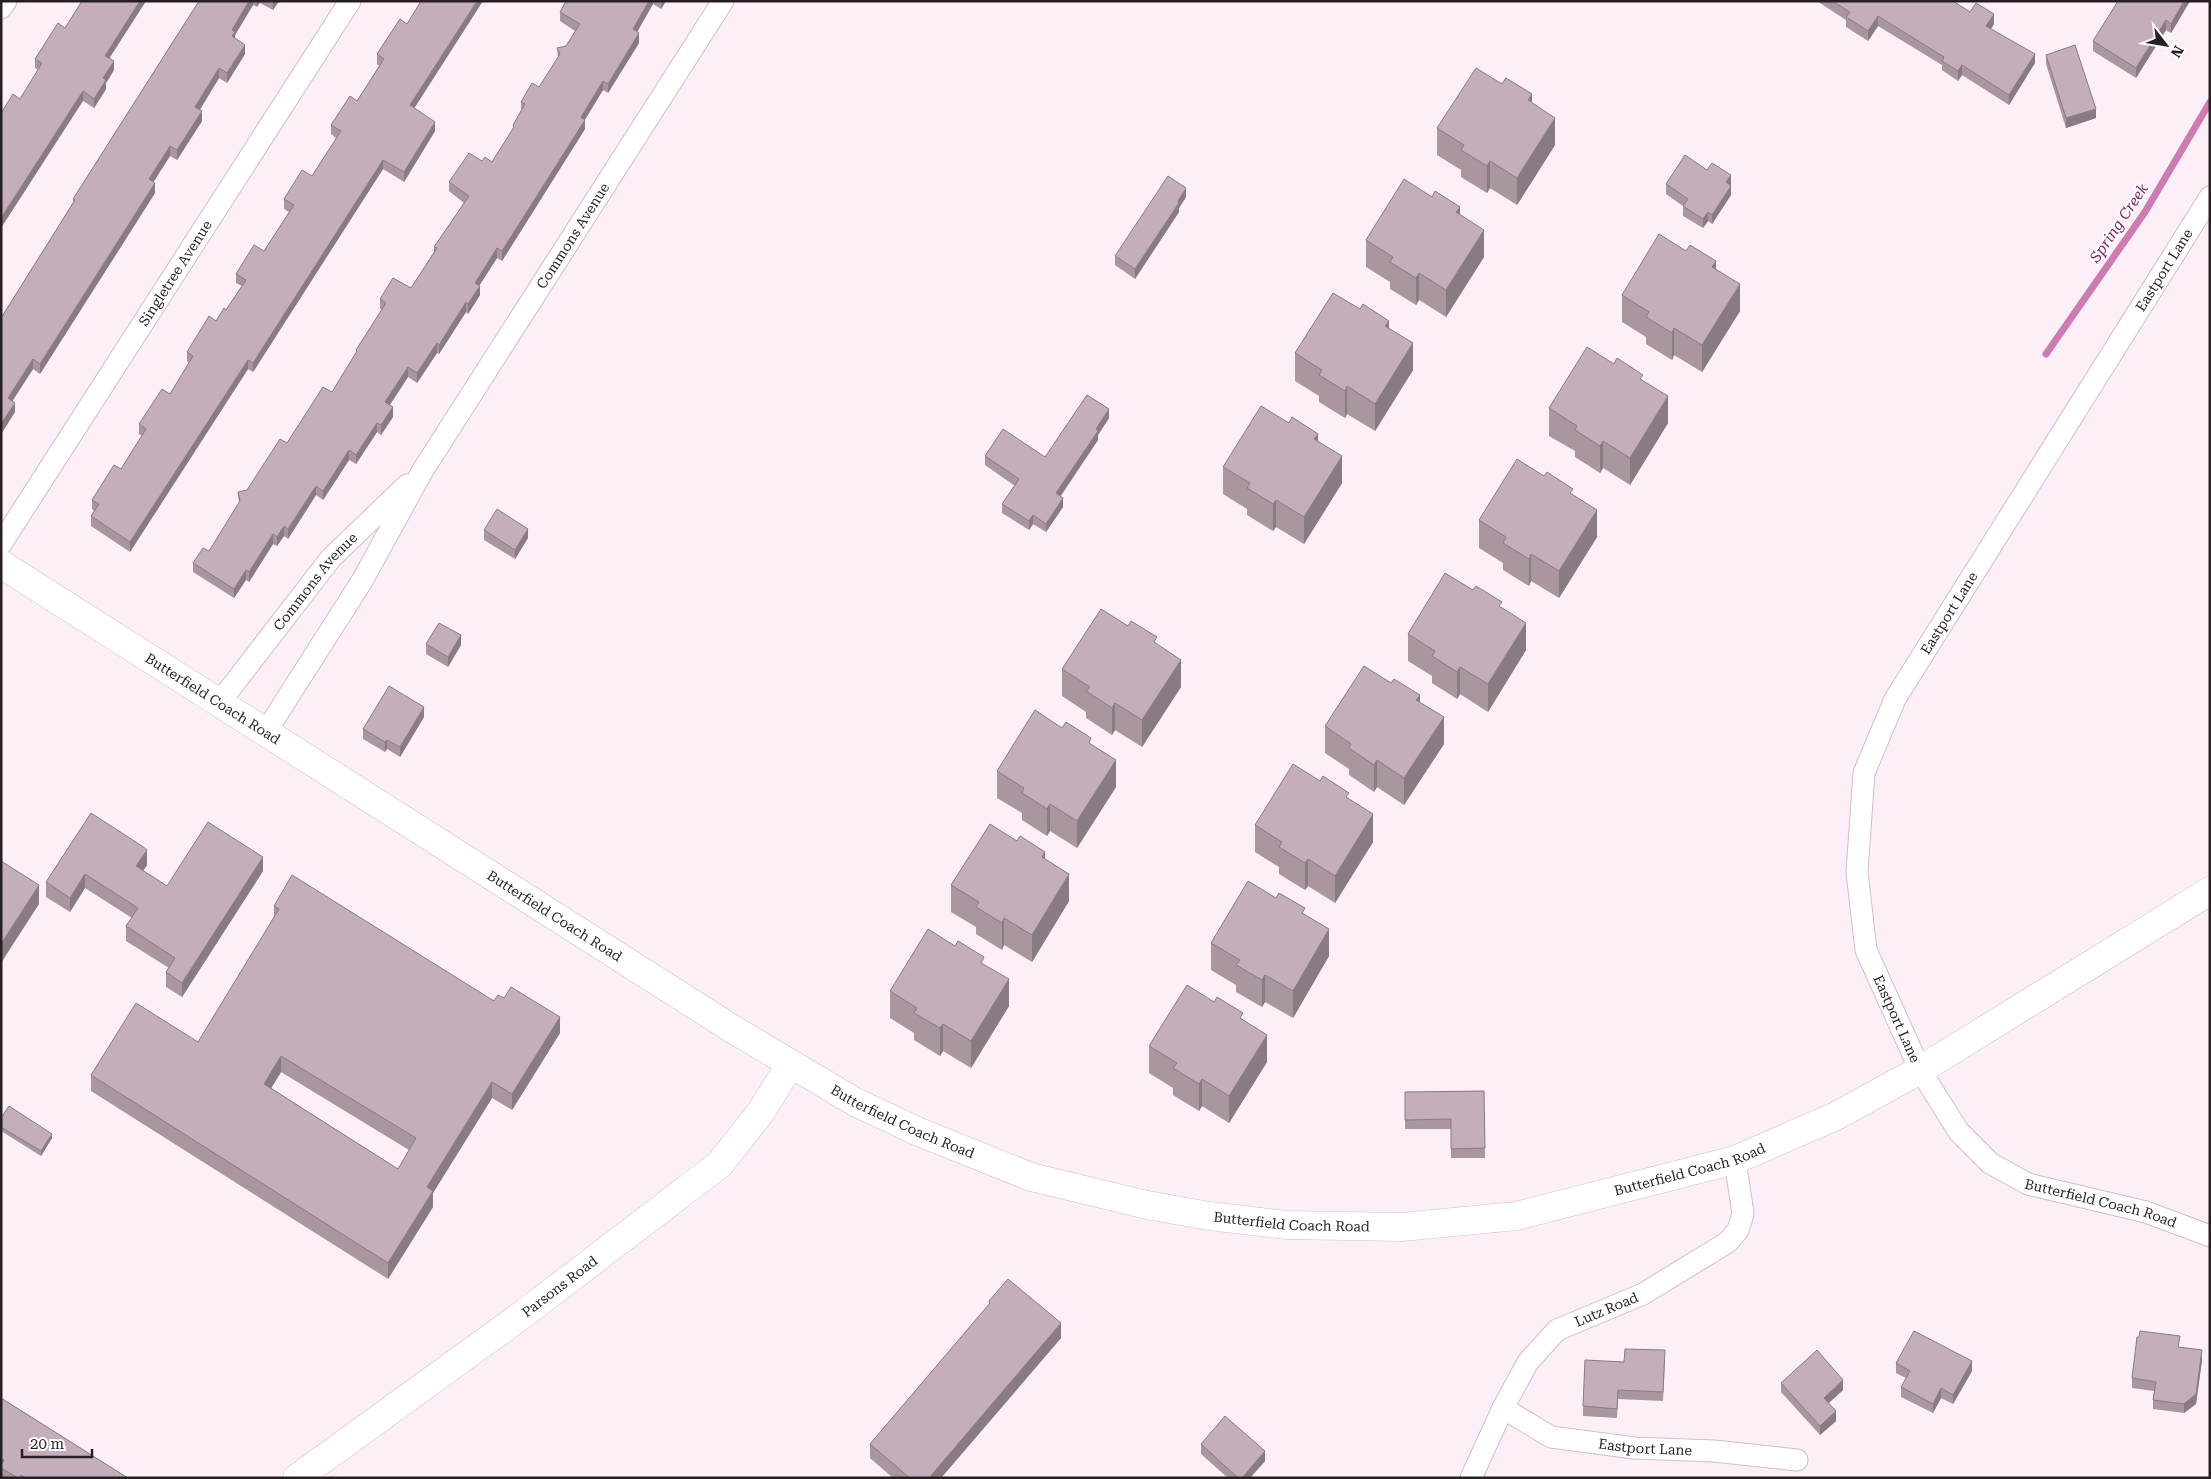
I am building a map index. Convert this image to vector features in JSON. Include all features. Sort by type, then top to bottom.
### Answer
[{"type":"main road","name":"Butterfield Coach Road","points":[[1,564],[790,1065],[855,1102],[919,1132],[1031,1177],[1147,1205],[1209,1216],[1287,1225],[1402,1227],[1516,1216],[1735,1160],[1836,1116],[1920,1070],[2210,891]]},
{"type":"main road","name":"Parsons Road","points":[[298,1478],[522,1314],[720,1164],[760,1113],[790,1065]]},
{"type":"street","points":[[1,8],[6,1]]},
{"type":"street","name":"Singletree Avenue","points":[[1,544],[350,1]]},
{"type":"street","name":"Commons Avenue","points":[[265,733],[362,581],[423,470],[723,1]]},
{"type":"street","name":"Eastport Lane","points":[[1920,1070],[1866,950],[1857,872],[1864,772],[1895,699],[2210,197]]},
{"type":"street","name":"Commons Avenue","points":[[219,703],[331,558],[423,470]]},
{"type":"street","name":"Butterfield Coach Road","points":[[1920,1070],[1959,1132],[1990,1163],[2028,1184],[2146,1212],[2210,1236]]},
{"type":"street","name":"Lutz Road","points":[[1472,1478],[1503,1408],[1528,1362],[1557,1330],[1643,1294],[1728,1242],[1738,1230],[1743,1214],[1735,1160]]},
{"type":"street","name":"Eastport Lane","points":[[1503,1408],[1551,1438],[1634,1448],[1714,1451],[1797,1460]]},
{"type":"building","points":[[82,1],[140,1],[105,56],[114,61],[103,78],[106,80],[94,99],[83,91],[1,218],[1,113],[13,94],[20,99],[42,63],[35,59],[58,23],[65,28]]},
{"type":"building","points":[[199,1],[249,1],[232,30],[235,32],[232,36],[245,45],[227,73],[219,68],[195,107],[202,111],[177,150],[170,146],[149,179],[155,183],[40,364],[33,359],[8,398],[15,403],[1,424],[1,318],[75,200],[73,199]]},
{"type":"building","points":[[421,1],[477,1],[410,105],[435,122],[404,172],[383,160],[253,363],[248,360],[130,542],[91,516],[99,504],[92,500],[114,465],[121,469],[146,429],[139,424],[162,389],[170,394],[193,356],[187,352],[209,316],[216,321],[224,308],[226,310],[246,280],[236,274],[254,245],[264,251],[294,205],[284,199],[302,170],[312,176],[341,131],[331,125],[350,96],[357,101],[384,59],[377,54],[400,19],[407,24]]},
{"type":"building","points":[[566,1],[649,1],[633,29],[639,33],[608,84],[603,81],[581,117],[585,120],[502,251],[497,248],[475,283],[480,286],[468,304],[466,302],[439,345],[437,343],[417,373],[408,367],[385,402],[393,407],[381,425],[377,423],[356,455],[349,450],[323,491],[316,486],[288,529],[284,526],[277,537],[273,534],[249,572],[246,570],[234,589],[193,563],[203,548],[209,551],[240,501],[238,492],[247,490],[280,439],[287,443],[323,387],[332,392],[386,303],[380,299],[393,278],[411,288],[437,248],[434,247],[469,196],[449,182],[469,153],[482,161],[485,157],[492,162],[514,127],[513,125],[525,104],[521,102],[532,83],[539,87],[560,54],[557,48],[566,46],[580,24],[560,12]]},
{"type":"building","points":[[1832,1],[1953,1],[1970,12],[1976,3],[1994,14],[1986,26],[2035,54],[2009,95],[1962,65],[1958,71],[1942,61],[1944,57],[1878,16],[1868,31],[1846,17],[1850,12]]},
{"type":"building","points":[[2118,1],[2184,1],[2171,24],[2166,20],[2136,68],[2093,41]]},
{"type":"building","points":[[2075,45],[2096,109],[2066,118],[2046,55]]},
{"type":"building","points":[[1476,68],[1502,84],[1506,78],[1532,94],[1528,100],[1555,118],[1517,178],[1490,161],[1487,166],[1461,150],[1464,145],[1437,128]]},
{"type":"building","points":[[1685,155],[1707,170],[1712,163],[1731,175],[1726,182],[1731,186],[1712,215],[1708,212],[1703,219],[1683,206],[1688,199],[1666,184]]},
{"type":"building","points":[[1168,176],[1186,188],[1178,201],[1179,203],[1135,269],[1115,256]]},
{"type":"building","points":[[1404,179],[1432,197],[1435,191],[1460,207],[1456,212],[1484,230],[1446,290],[1419,273],[1416,278],[1390,262],[1393,257],[1366,240]]},
{"type":"building","points":[[1659,234],[1686,251],[1690,245],[1716,261],[1712,267],[1740,284],[1702,345],[1674,328],[1672,333],[1646,317],[1649,312],[1622,295]]},
{"type":"building","points":[[1333,293],[1360,309],[1363,304],[1389,321],[1385,326],[1413,343],[1375,404],[1347,386],[1345,391],[1319,375],[1322,370],[1295,353]]},
{"type":"building","points":[[1587,347],[1614,364],[1617,358],[1643,375],[1640,379],[1668,396],[1630,458],[1603,441],[1600,446],[1575,430],[1577,426],[1549,408]]},
{"type":"building","points":[[1087,395],[1109,409],[1096,429],[1098,431],[1056,493],[1063,498],[1046,524],[1033,515],[1029,521],[1002,504],[1019,479],[985,456],[1003,429],[1045,457]]},
{"type":"building","points":[[1261,406],[1289,423],[1292,417],[1318,434],[1314,439],[1342,456],[1304,517],[1276,500],[1273,504],[1247,488],[1250,483],[1223,467]]},
{"type":"building","points":[[1517,459],[1544,476],[1547,472],[1573,489],[1570,493],[1597,510],[1559,571],[1531,554],[1529,559],[1503,543],[1506,537],[1479,520]]},
{"type":"building","points":[[497,509],[528,529],[515,550],[484,530]]},
{"type":"building","points":[[1445,573],[1473,590],[1476,586],[1502,602],[1499,606],[1526,623],[1488,684],[1460,667],[1457,672],[1432,656],[1435,651],[1408,634]]},
{"type":"building","points":[[1101,609],[1128,626],[1131,621],[1157,637],[1154,642],[1181,660],[1142,720],[1115,703],[1112,708],[1086,691],[1090,687],[1062,669]]},
{"type":"building","points":[[439,623],[461,635],[448,657],[426,644]]},
{"type":"building","points":[[1364,666],[1391,683],[1394,679],[1420,695],[1416,700],[1444,717],[1404,778],[1377,760],[1374,765],[1349,748],[1351,744],[1325,726]]},
{"type":"building","points":[[389,686],[424,707],[400,747],[387,740],[385,742],[363,729]]},
{"type":"building","points":[[1035,710],[1062,728],[1066,722],[1091,738],[1089,743],[1116,760],[1077,821],[1050,804],[1047,809],[1022,793],[1024,788],[997,771]]},
{"type":"building","points":[[1293,764],[1320,781],[1323,776],[1349,793],[1346,797],[1373,814],[1335,876],[1308,859],[1305,863],[1279,847],[1282,842],[1255,825]]},
{"type":"building","points":[[91,813],[147,850],[136,866],[167,886],[208,822],[263,857],[182,983],[166,972],[175,958],[126,926],[138,908],[85,874],[70,898],[46,882]]},
{"type":"building","points":[[990,824],[1017,841],[1020,836],[1045,852],[1042,857],[1069,874],[1032,935],[1004,918],[1002,923],[976,907],[979,902],[951,885]]},
{"type":"building","points":[[1,861],[39,885],[1,944]]},
{"type":"building","points":[[292,875],[494,1001],[498,995],[504,998],[511,987],[560,1017],[512,1094],[492,1082],[427,1187],[433,1191],[388,1263],[91,1075],[136,1003],[198,1042],[279,909],[274,906]],"holes":[[[281,1056],[416,1138],[398,1169],[264,1084]]]},
{"type":"building","points":[[1248,881],[1276,898],[1279,893],[1305,908],[1302,913],[1329,929],[1293,991],[1265,975],[1262,980],[1236,965],[1240,960],[1211,943]]},
{"type":"building","points":[[928,929],[955,946],[958,941],[984,957],[981,963],[1009,979],[971,1041],[943,1024],[940,1028],[914,1013],[917,1008],[890,991]]},
{"type":"building","points":[[1187,985],[1214,1002],[1217,997],[1243,1013],[1240,1018],[1267,1035],[1229,1096],[1202,1079],[1199,1084],[1173,1068],[1177,1063],[1149,1046]]},
{"type":"building","points":[[1484,1091],[1485,1148],[1451,1149],[1451,1119],[1405,1120],[1405,1092]]},
{"type":"building","points":[[9,1106],[52,1134],[41,1151],[1,1127],[1,1118]]},
{"type":"building","points":[[1008,1279],[1061,1323],[929,1478],[910,1478],[870,1444],[990,1303],[989,1301]]},
{"type":"building","points":[[1914,1331],[1972,1361],[1953,1395],[1941,1388],[1933,1404],[1901,1387],[1910,1371],[1896,1363]]},
{"type":"building","points":[[2140,1331],[2180,1336],[2178,1347],[2202,1350],[2196,1394],[2184,1404],[2153,1400],[2156,1382],[2132,1378],[2137,1337],[2139,1337]]},
{"type":"building","points":[[1625,1349],[1665,1350],[1663,1392],[1618,1390],[1617,1409],[1583,1406],[1585,1360],[1624,1362]]},
{"type":"building","points":[[1817,1350],[1843,1380],[1824,1398],[1836,1411],[1820,1426],[1781,1383]]},
{"type":"building","points":[[1,1398],[128,1478],[25,1478],[21,1475],[18,1478],[1,1468],[4,1460],[1,1458]]},
{"type":"building","points":[[1225,1416],[1265,1451],[1242,1478],[1238,1478],[1201,1444]]},
{"type":"waterway","name":"Spring Creek","points":[[2046,354],[2145,212],[2210,102]]}]
